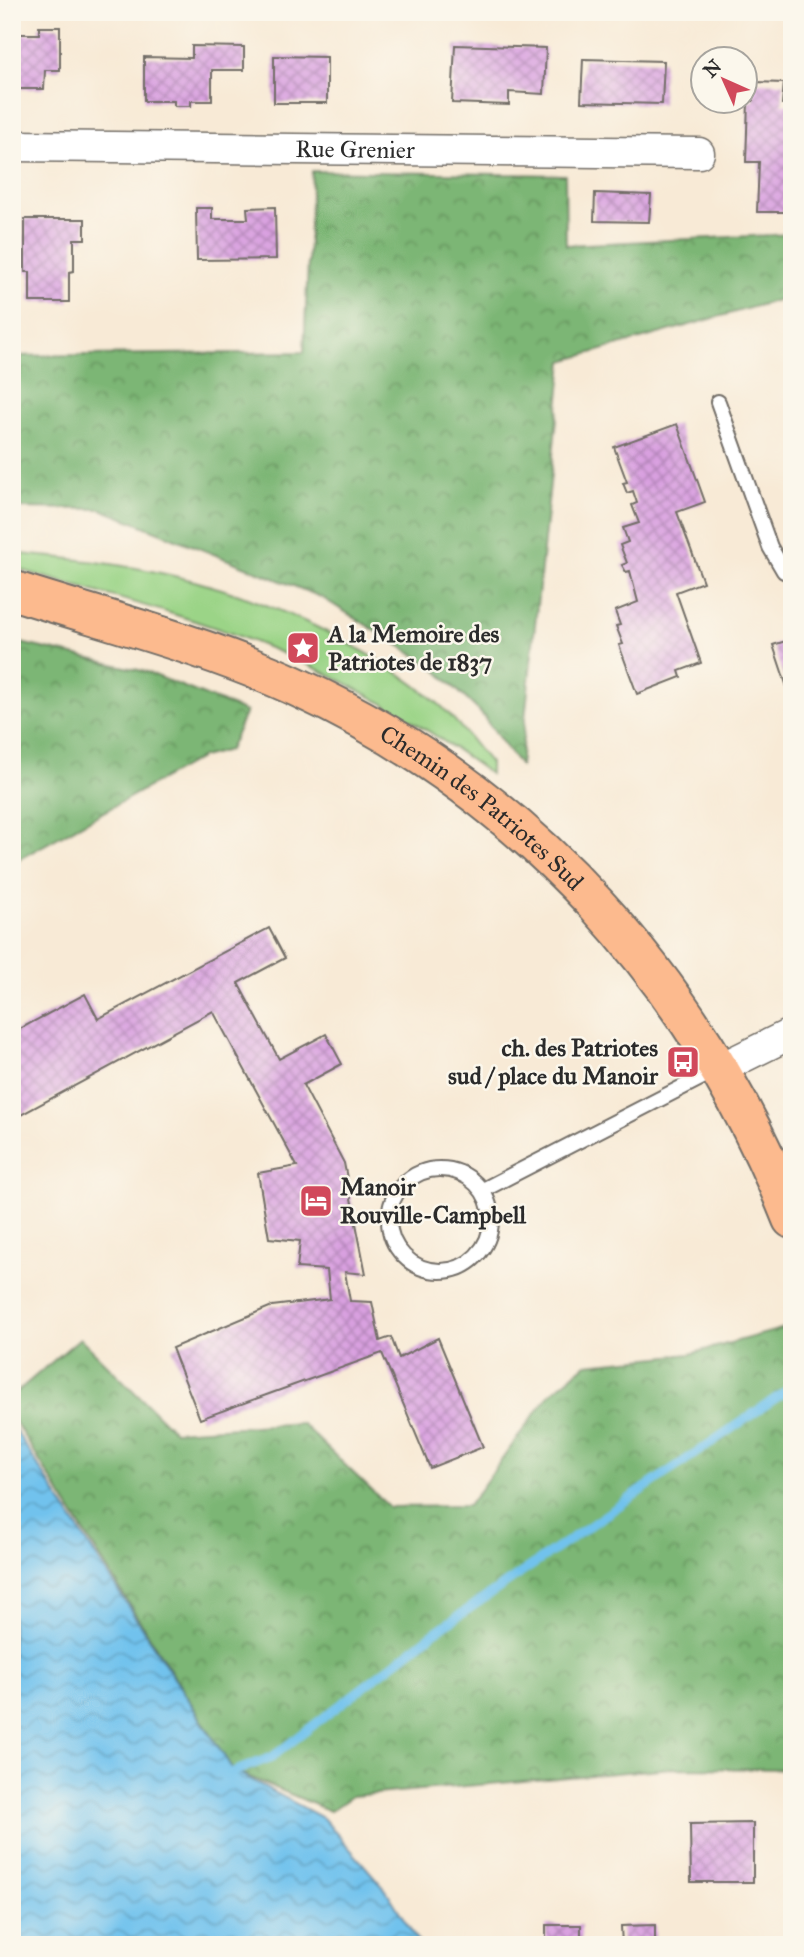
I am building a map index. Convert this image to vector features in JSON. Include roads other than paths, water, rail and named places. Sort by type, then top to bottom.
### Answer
[{"type":"main road","name":"Chemin des Patriotes Sud","points":[[12,590],[152,632],[250,667],[337,706],[379,728],[431,761],[513,824],[582,887],[676,1000],[719,1069],[777,1181],[792,1219]]},
{"type":"street","name":"Rue Grenier","points":[[12,146],[699,153]]},
{"type":"street","points":[[719,1069],[792,1033]]},
{"type":"lane","points":[[718,402],[770,547],[784,571],[792,574]]},
{"type":"lane","points":[[483,1190],[719,1069]]},
{"type":"lane","points":[[429,1169],[459,1171],[472,1178],[483,1190],[490,1206],[492,1224],[488,1241],[478,1256],[463,1266],[445,1271],[428,1270],[411,1262],[398,1250],[390,1234],[388,1216],[393,1199],[403,1184],[415,1174],[429,1169]]},
{"type":"water","points":[[12,1425],[233,1770],[323,1818],[386,1890],[420,1945],[12,1945]]},
{"type":"waterway","points":[[223,1776],[272,1757],[435,1632],[792,1387]]},
{"type":"place","name":"A la Memoire des Patriotes de 1837","points":[[303,648]]},
{"type":"place","name":"ch. des Patriotes sud / place du Manoir","points":[[683,1062]]},
{"type":"place","name":"Manoir Rouville-Campbell","points":[[316,1201]]}]
